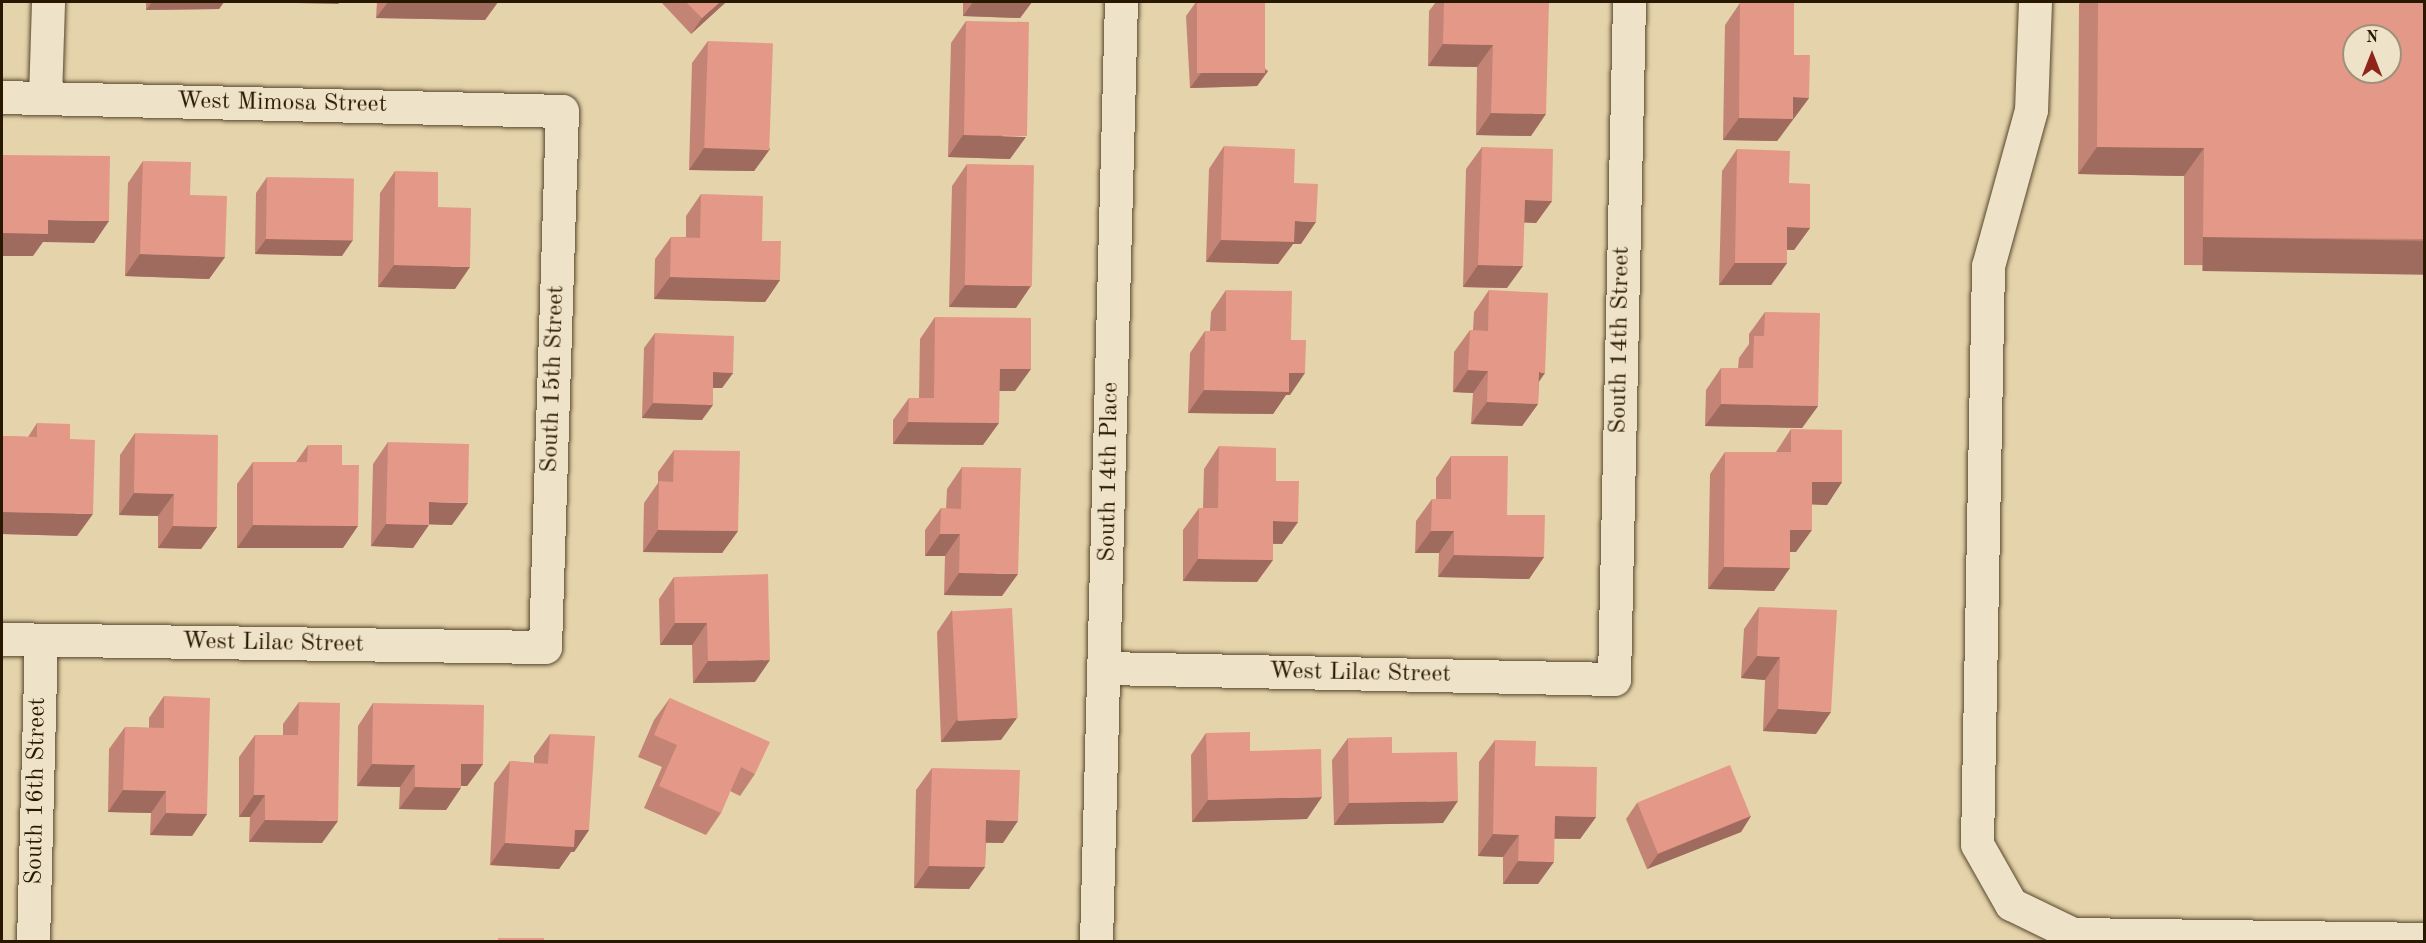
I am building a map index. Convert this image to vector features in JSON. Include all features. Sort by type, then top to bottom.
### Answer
[{"type":"street","points":[[45,98],[48,2]]},
{"type":"street","name":"South 14th Place","points":[[1096,942],[1106,668],[1121,2]]},
{"type":"street","name":"South 14th Street","points":[[1614,679],[1629,2]]},
{"type":"street","points":[[2035,2],[2031,110],[1988,266],[1977,844],[2011,904],[2073,934],[2424,939]]},
{"type":"street","name":"West Mimosa Street","points":[[2,98],[562,111]]},
{"type":"street","name":"South 15th Street","points":[[545,647],[562,111]]},
{"type":"street","name":"West Lilac Street","points":[[2,639],[545,647]]},
{"type":"street","name":"South 16th Street","points":[[33,942],[40,641]]},
{"type":"street","name":"West Lilac Street","points":[[1106,668],[1614,679]]},
{"type":"building","points":[[686,2],[720,2],[702,18]]},
{"type":"building","points":[[1197,2],[1265,2],[1265,73],[1197,73]]},
{"type":"building","points":[[1444,2],[1549,2],[1546,114],[1491,113],[1493,45],[1443,44]]},
{"type":"building","points":[[2098,2],[2424,2],[2424,239],[2203,237],[2204,148],[2097,147]]},
{"type":"building","points":[[1740,3],[1794,3],[1794,55],[1810,55],[1809,98],[1793,97],[1793,119],[1739,118]]},
{"type":"building","points":[[966,21],[1029,22],[1027,136],[964,135]]},
{"type":"building","points":[[708,41],[773,43],[769,150],[704,148]]},
{"type":"building","points":[[1224,146],[1295,149],[1294,183],[1318,184],[1316,222],[1295,221],[1294,242],[1221,240]]},
{"type":"building","points":[[1482,147],[1553,149],[1552,201],[1525,200],[1523,266],[1478,265]]},
{"type":"building","points":[[1737,149],[1790,151],[1789,183],[1810,184],[1810,228],[1787,227],[1787,263],[1735,263]]},
{"type":"building","points":[[2,155],[110,156],[109,221],[48,220],[48,234],[2,233]]},
{"type":"building","points":[[143,161],[191,162],[190,195],[227,196],[225,257],[140,254]]},
{"type":"building","points":[[967,164],[1034,165],[1032,286],[965,285]]},
{"type":"building","points":[[395,171],[438,172],[438,207],[471,208],[470,267],[394,265]]},
{"type":"building","points":[[267,177],[354,179],[353,241],[266,239]]},
{"type":"building","points":[[701,194],[763,196],[762,241],[781,241],[780,280],[670,277],[671,237],[700,238]]},
{"type":"building","points":[[1226,290],[1292,291],[1291,340],[1306,340],[1305,373],[1289,373],[1289,392],[1204,390],[1205,331],[1226,331]]},
{"type":"building","points":[[1489,290],[1548,293],[1545,373],[1539,372],[1538,404],[1487,402],[1488,371],[1468,370],[1470,330],[1488,331]]},
{"type":"building","points":[[1765,312],[1820,313],[1818,406],[1721,404],[1721,368],[1753,368],[1754,336],[1764,336]]},
{"type":"building","points":[[935,317],[1031,318],[1031,369],[1000,369],[999,423],[908,422],[909,398],[934,398]]},
{"type":"building","points":[[655,333],[734,336],[733,373],[713,372],[713,405],[653,403]]},
{"type":"building","points":[[37,423],[70,424],[70,439],[95,440],[93,514],[2,512],[2,436],[37,437]]},
{"type":"building","points":[[1791,429],[1842,430],[1842,482],[1812,482],[1812,530],[1790,530],[1790,568],[1724,567],[1725,452],[1791,452]]},
{"type":"building","points":[[135,433],[218,435],[217,527],[173,526],[174,494],[134,493]]},
{"type":"building","points":[[388,442],[469,444],[468,503],[429,502],[429,525],[386,524]]},
{"type":"building","points":[[308,445],[342,445],[342,465],[359,465],[358,526],[253,525],[253,462],[307,462]]},
{"type":"building","points":[[1219,446],[1276,448],[1276,481],[1299,481],[1298,522],[1273,521],[1273,560],[1198,559],[1199,508],[1218,508]]},
{"type":"building","points":[[674,450],[740,451],[738,531],[658,530],[659,481],[673,482]]},
{"type":"building","points":[[1451,456],[1508,456],[1507,515],[1545,515],[1544,557],[1454,555],[1454,531],[1431,531],[1432,499],[1451,499]]},
{"type":"building","points":[[962,467],[1021,468],[1018,574],[959,573],[960,534],[940,534],[941,508],[961,509]]},
{"type":"building","points":[[768,574],[770,660],[708,661],[707,623],[675,623],[674,577]]},
{"type":"building","points":[[1759,607],[1837,610],[1831,712],[1778,709],[1780,657],[1757,656]]},
{"type":"building","points":[[1012,608],[1018,718],[958,721],[952,611]]},
{"type":"building","points":[[164,696],[210,698],[207,814],[166,813],[166,791],[123,790],[125,727],[164,728]]},
{"type":"building","points":[[670,698],[770,742],[755,774],[741,767],[721,813],[659,786],[677,745],[654,735]]},
{"type":"building","points":[[299,702],[340,703],[338,821],[265,820],[265,795],[254,795],[255,735],[298,735]]},
{"type":"building","points":[[373,703],[484,705],[483,764],[461,764],[461,788],[415,787],[415,765],[372,764]]},
{"type":"building","points":[[1250,732],[1250,751],[1321,749],[1322,797],[1208,800],[1206,733]]},
{"type":"building","points":[[550,734],[595,736],[589,830],[575,830],[574,847],[505,843],[510,761],[548,764]]},
{"type":"building","points":[[1392,737],[1392,753],[1457,752],[1458,801],[1349,803],[1348,738]]},
{"type":"building","points":[[1495,740],[1536,741],[1535,766],[1597,767],[1596,817],[1555,816],[1554,862],[1518,861],[1519,835],[1493,834]]},
{"type":"building","points":[[1730,765],[1751,816],[1658,853],[1637,802]]},
{"type":"building","points":[[932,768],[1020,770],[1018,821],[986,820],[985,867],[929,866]]},
{"type":"building","points":[[498,938],[544,938],[544,942],[498,942]]}]
